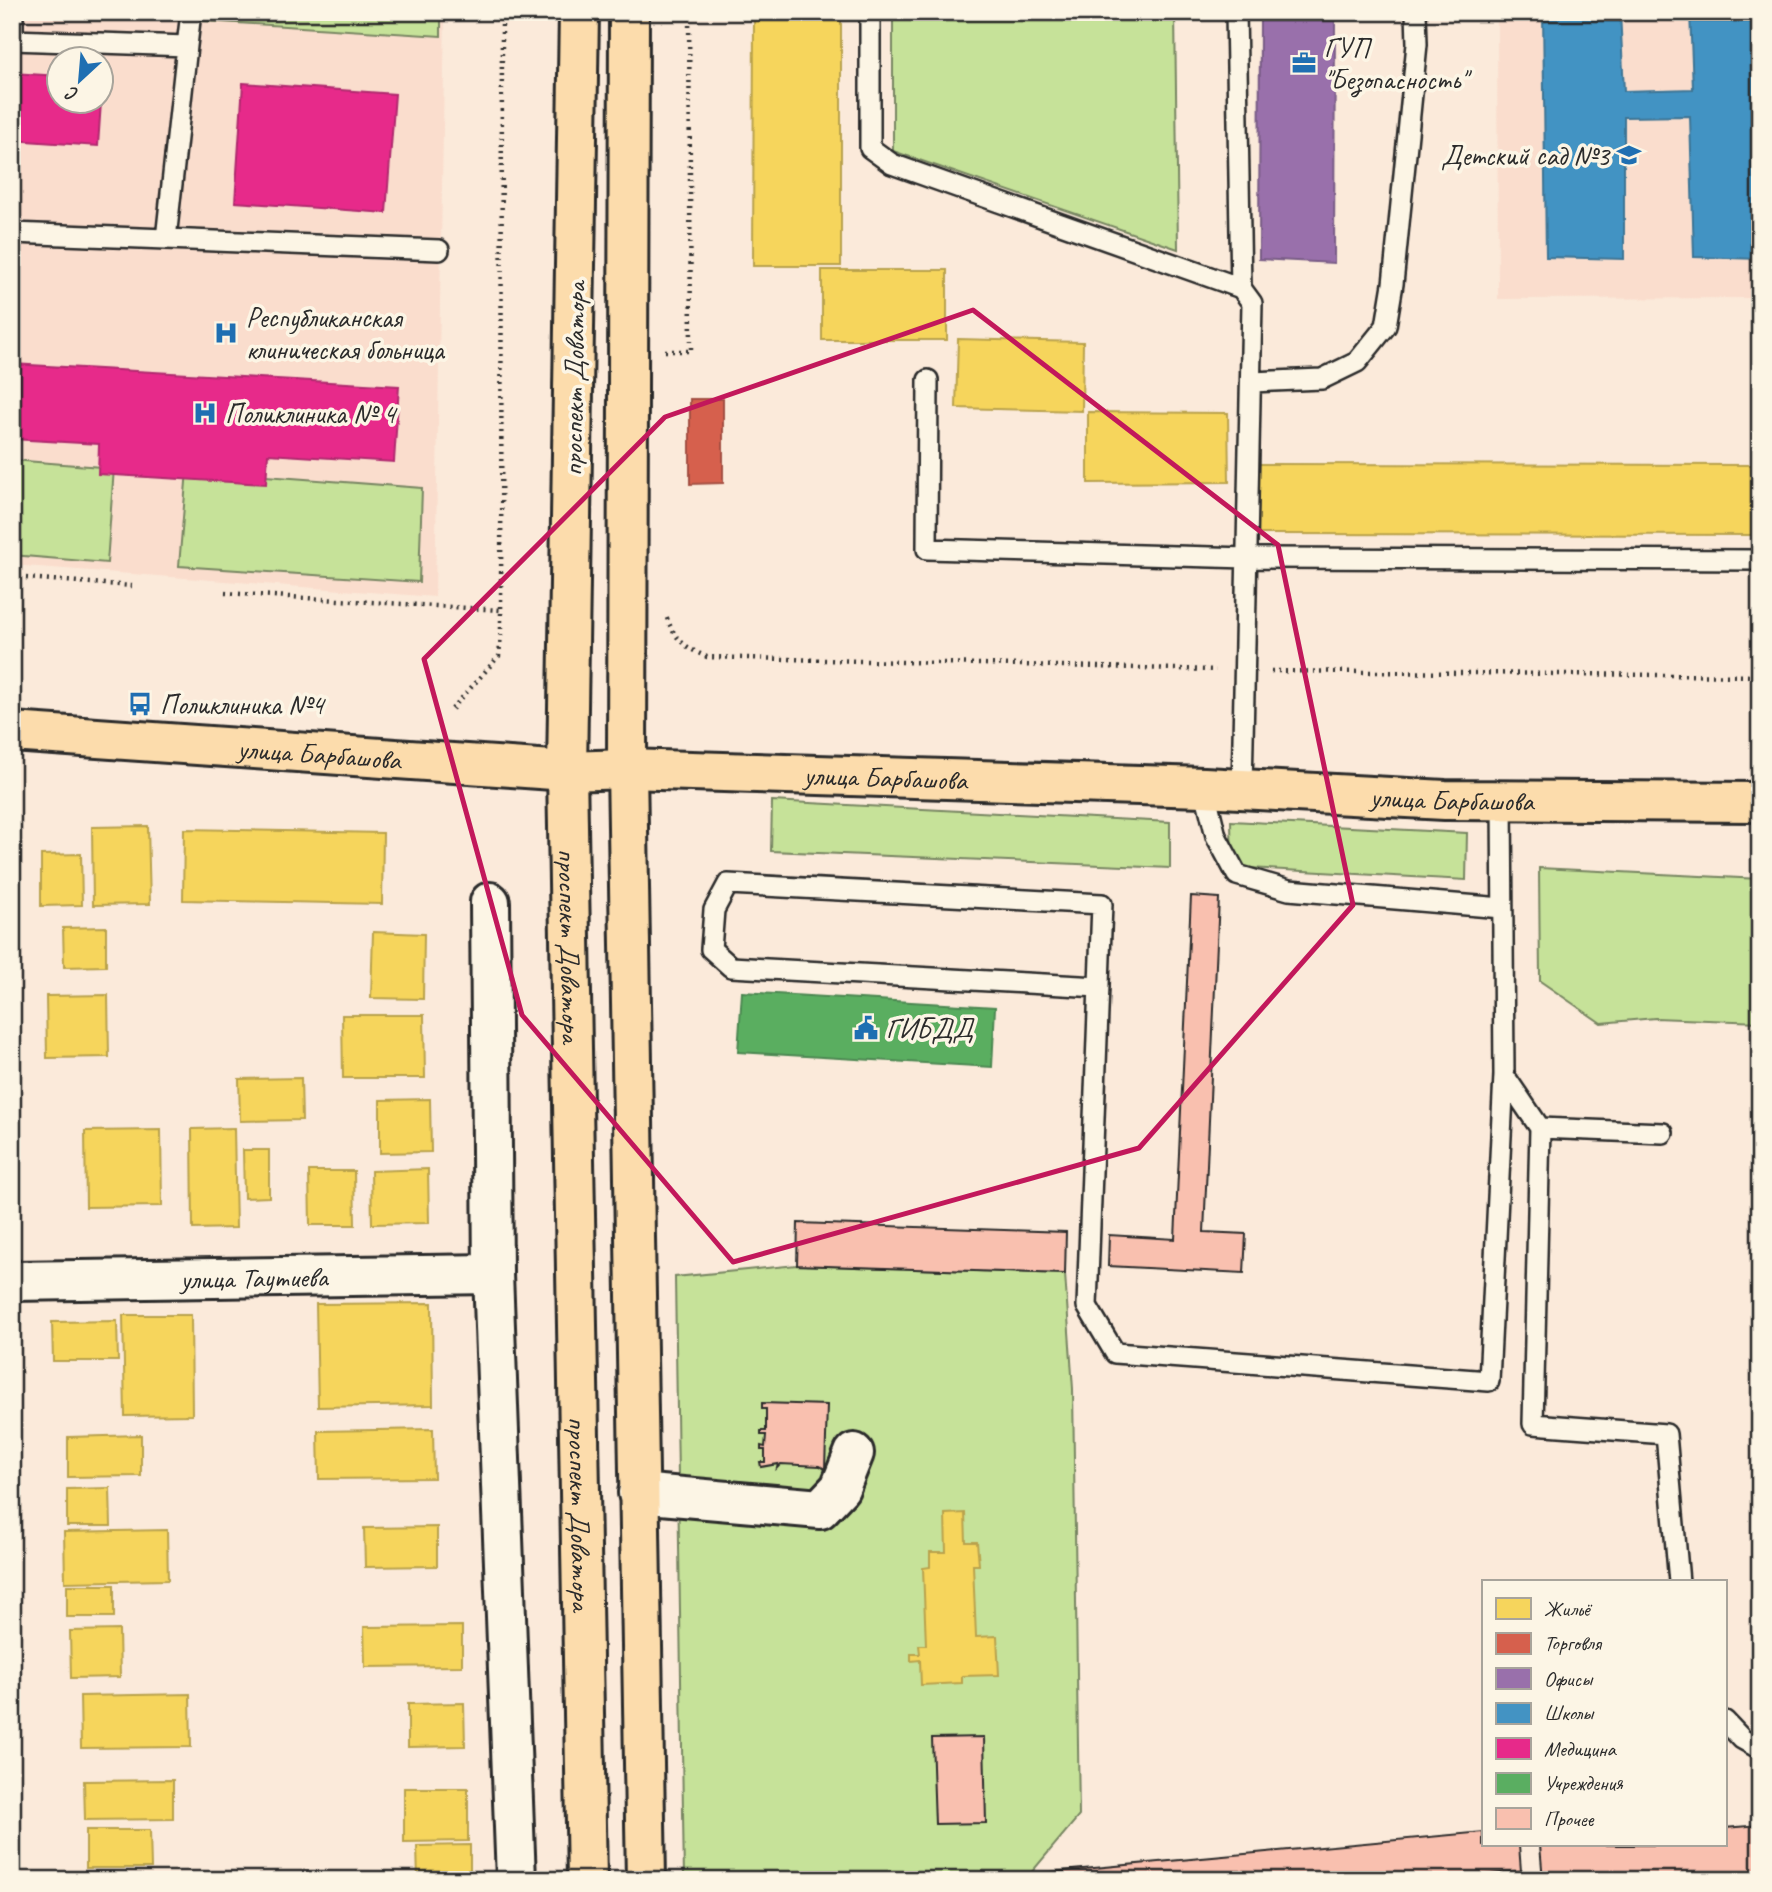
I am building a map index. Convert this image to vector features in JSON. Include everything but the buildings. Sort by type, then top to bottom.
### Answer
[{"type":"main road","name":"проспект Доватора","points":[[579,12],[567,771],[587,1880]]},
{"type":"main road","name":"проспект Доватора","points":[[629,12],[627,769],[646,1880]]},
{"type":"main road","name":"улица Барбашова","points":[[12,732],[567,771],[627,769],[1204,787],[1445,800],[1760,802]]},
{"type":"street","points":[[490,902],[493,1275],[516,1880]]},
{"type":"street","name":"улица Таутиева","points":[[12,1281],[493,1275]]},
{"type":"street","points":[[638,1493],[820,1509],[840,1488],[854,1453]]},
{"type":"lane","points":[[13,12],[13,40],[187,46]]},
{"type":"lane","points":[[166,239],[191,12]]},
{"type":"lane","points":[[870,12],[870,148],[892,164],[1241,288],[1252,303],[1242,789]]},
{"type":"lane","points":[[1236,12],[1241,288]]},
{"type":"lane","points":[[1252,382],[1322,379],[1357,362],[1386,326],[1393,284],[1415,57],[1416,12]]},
{"type":"lane","points":[[12,233],[439,250]]},
{"type":"lane","points":[[928,380],[926,549],[1248,558],[1760,560]]},
{"type":"lane","points":[[1204,787],[1216,836],[1237,875],[1289,890],[1502,908]]},
{"type":"lane","points":[[1099,987],[731,967],[711,948],[714,910],[728,884],[1102,904],[1099,987],[1087,1306],[1115,1353],[1489,1381],[1504,1075],[1502,799]]},
{"type":"lane","points":[[1504,1075],[1540,1128],[1533,1423],[1666,1434],[1679,1580]]},
{"type":"lane","points":[[1540,1128],[1663,1133]]},
{"type":"lane","points":[[1726,1722],[1742,1740],[1760,1749]]},
{"type":"path","points":[[452,709],[499,656],[502,12]]},
{"type":"path","points":[[659,350],[691,351],[689,12]]},
{"type":"path","points":[[12,578],[132,586]]},
{"type":"path","points":[[225,593],[500,610]]},
{"type":"path","points":[[663,607],[678,641],[687,649],[707,657],[1245,670],[1760,676]]},
{"type":"highlighted area","points":[[973,310],[1278,545],[1353,905],[1139,1148],[733,1262],[522,1015],[424,659],[665,417]]},
{"type":"shaded area","name":"Республиканская клиническая больница","points":[[12,12],[445,12],[435,597],[12,565]]},
{"type":"shaded area","name":"Детский сад №3","points":[[1497,12],[1760,12],[1760,298],[1498,299]]},
{"type":"green space","points":[[64,12],[441,12],[441,36]]},
{"type":"green space","points":[[893,12],[1175,12],[1178,249],[893,151]]},
{"type":"green space","points":[[12,460],[114,468],[107,563],[12,555]]},
{"type":"green space","points":[[187,470],[422,488],[419,582],[179,566]]},
{"type":"green space","points":[[772,801],[1170,822],[1170,868],[771,851]]},
{"type":"green space","points":[[1231,821],[1467,833],[1466,880],[1232,867]]},
{"type":"green space","points":[[1539,868],[1760,879],[1760,1022],[1655,1018],[1601,1023],[1540,981]]},
{"type":"green space","points":[[797,1265],[1065,1274],[1073,1389],[1079,1816],[1030,1874],[1031,1880],[684,1880],[675,1277]]},
{"type":"place","name":"ГУП \"Безопасность\"","points":[[1304,63]]},
{"type":"place","name":"Детский сад №3","points":[[1629,155]]},
{"type":"place","name":"Республиканская клиническая больница","points":[[226,333]]},
{"type":"place","name":"Поликлиника № 4","points":[[205,413]]},
{"type":"place","name":"Поликлиника №4","points":[[140,704]]},
{"type":"place","name":"ГИБДД","points":[[866,1028]]}]
